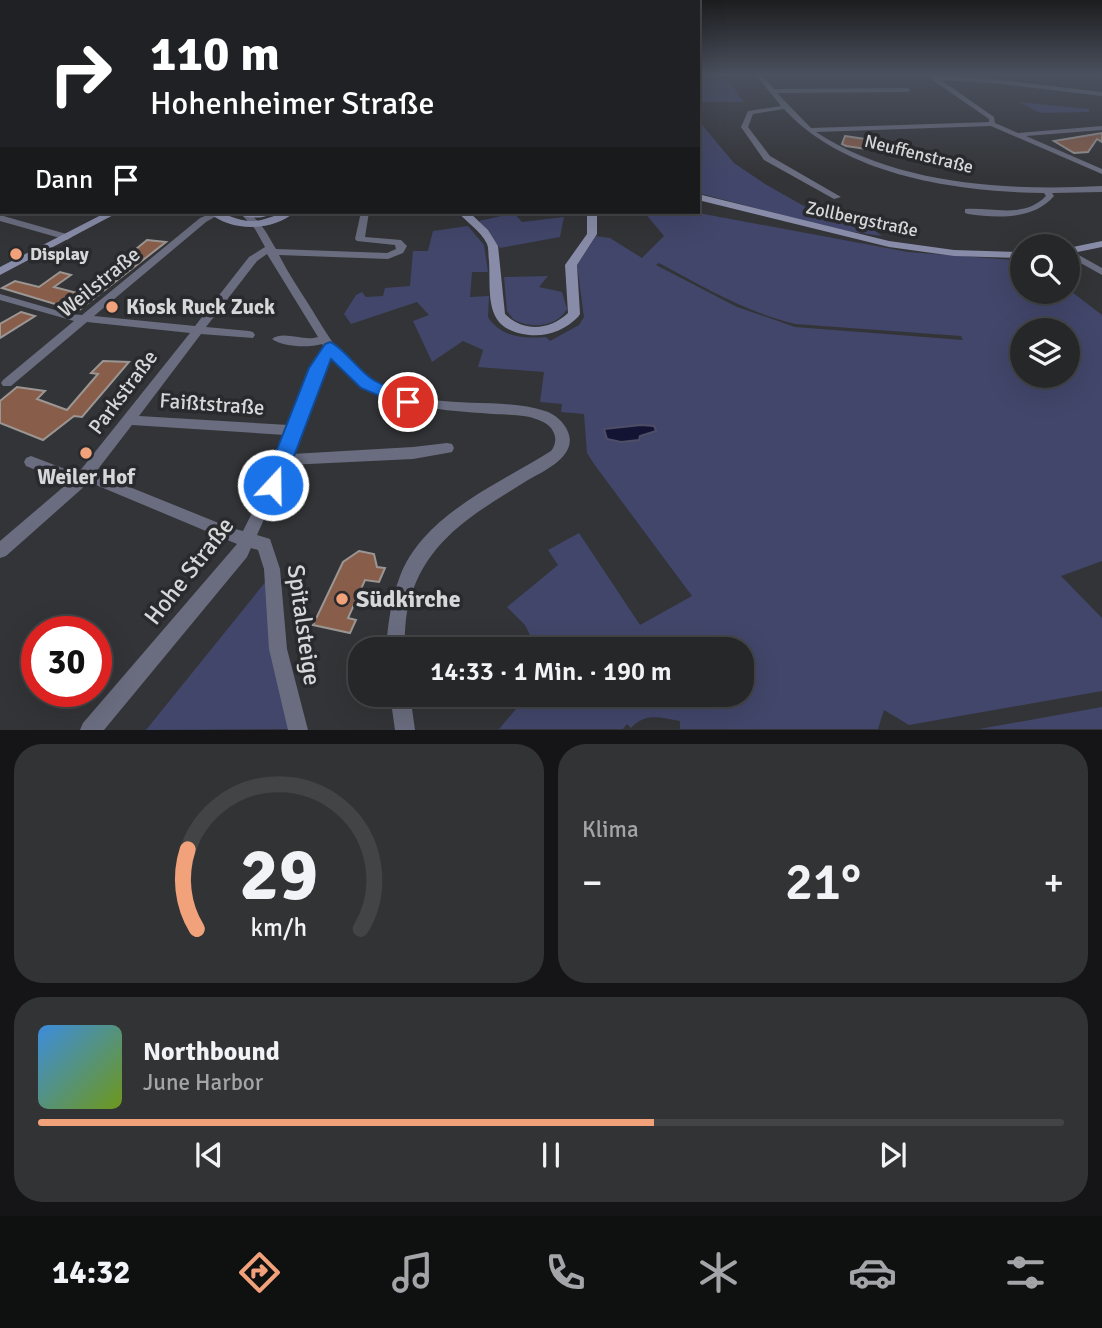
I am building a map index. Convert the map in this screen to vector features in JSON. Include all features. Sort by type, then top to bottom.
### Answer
[{"type":"main road","name":"Zollbergstraße","points":[[700,197],[889,244],[954,253],[1010,255]]},
{"type":"main road","points":[[0,272],[110,214]]},
{"type":"main road","points":[[217,214],[236,223],[256,224],[286,214]]},
{"type":"main road","points":[[465,214],[484,232],[492,246],[499,315],[512,327],[536,331],[560,326],[574,314],[570,269],[593,230],[592,214]]},
{"type":"main road","points":[[1080,249],[1102,244]]},
{"type":"street","points":[[774,109],[750,113],[744,126],[769,159],[837,197]]},
{"type":"street","name":"Neuffenstraße","points":[[788,109],[809,130],[847,152],[908,172],[982,186],[1047,191],[1102,189]]},
{"type":"street","points":[[979,109],[992,118],[992,124]]},
{"type":"street","points":[[952,113],[967,124]]},
{"type":"street","points":[[809,130],[992,124],[1102,172]]},
{"type":"street","points":[[1014,135],[1102,128]]},
{"type":"street","points":[[968,211],[996,212],[1035,208],[1048,200],[1050,196],[1047,191]]},
{"type":"street","name":"Weilstraße","points":[[7,383],[213,214]]},
{"type":"street","points":[[242,214],[256,224],[269,251],[328,343],[360,379],[390,396],[418,404],[542,415],[555,423],[563,438],[562,447],[556,455],[468,507],[433,539],[418,560],[406,586],[396,624],[395,637]]},
{"type":"street","points":[[269,251],[394,255],[401,249],[399,242],[359,238],[365,214]]},
{"type":"street","points":[[0,218],[67,237]]},
{"type":"street","name":"Parkstraße","points":[[0,551],[83,478],[256,256],[269,251]]},
{"type":"street","points":[[1080,258],[1102,272]]},
{"type":"street","points":[[0,297],[64,316],[249,335]]},
{"type":"street","points":[[278,339],[328,343]]},
{"type":"street","name":"Hohe Straße","points":[[90,730],[223,575],[248,539],[283,460],[328,343]]},
{"type":"street","name":"Faißtstraße","points":[[128,420],[293,430]]},
{"type":"street","points":[[283,460],[413,453],[447,448]]},
{"type":"street","points":[[32,462],[72,478],[97,479],[179,511],[189,519],[248,539]]},
{"type":"street","name":"Spitalsteige","points":[[248,539],[264,544],[269,554],[278,649],[298,730]]},
{"type":"street","points":[[402,707],[405,730]]},
{"type":"shaded area","points":[[1032,109],[1089,109],[1089,112],[1040,113]]},
{"type":"shaded area","points":[[700,122],[734,163],[765,184],[825,218],[854,215],[882,236],[840,230],[700,194]]},
{"type":"shaded area","points":[[700,213],[908,252],[1010,260],[1010,304],[1080,304],[1080,298],[1102,315],[1102,561],[1061,576],[1102,618],[1102,691],[909,725],[884,710],[878,729],[680,729],[680,721],[654,717],[642,720],[631,728],[627,724],[623,729],[499,729],[518,707],[754,707],[754,637],[531,637],[525,625],[507,607],[558,565],[548,550],[579,533],[640,625],[692,596],[587,453],[584,414],[561,412],[562,404],[540,402],[544,372],[478,367],[483,350],[463,341],[432,362],[413,321],[429,315],[417,302],[351,324],[344,314],[356,295],[362,292],[366,297],[383,296],[385,288],[410,286],[413,251],[428,251],[433,231],[468,226],[484,245],[488,272],[472,272],[470,297],[489,296],[488,317],[506,333],[530,338],[546,337],[550,341],[579,325],[584,317],[577,265],[596,236],[610,238],[642,258],[664,236],[646,214]],"holes":[[[659,263],[742,306],[795,324],[961,336],[963,340],[795,327],[737,307],[656,265]]]},
{"type":"shaded area","points":[[510,214],[515,214],[522,222],[564,217],[560,237],[500,248],[479,221]]},
{"type":"shaded area","points":[[548,276],[539,287],[562,292],[567,309],[556,320],[542,325],[513,319],[507,311],[504,277]]},
{"type":"shaded area","points":[[654,426],[656,431],[640,436],[639,440],[621,442],[607,439],[604,429]]},
{"type":"shaded area","points":[[267,580],[290,729],[146,730]]},
{"type":"shaded area","points":[[1102,707],[1102,729],[979,729]]},
{"type":"building","points":[[1102,133],[1102,142],[1097,139],[1088,152],[1074,153],[1054,141]]},
{"type":"building","points":[[845,136],[865,139],[871,143],[866,149],[846,146],[842,144]]},
{"type":"building","points":[[147,240],[166,242],[78,311],[2,288],[15,281],[39,287],[60,272],[71,275],[54,287],[81,294]]},
{"type":"building","points":[[21,312],[35,316],[0,338],[0,324]]},
{"type":"building","points":[[103,361],[129,362],[82,417],[74,416],[43,440],[0,423],[0,401],[17,387],[45,391],[37,399],[67,410],[98,374],[91,373]]},
{"type":"building","name":"Südkirche","points":[[359,551],[374,554],[377,567],[385,568],[379,582],[365,580],[348,618],[356,620],[350,633],[313,625],[343,562]]},
{"type":"place","name":"Display","points":[[16,254]]},
{"type":"place","name":"Kiosk Ruck Zuck","points":[[112,307]]},
{"type":"place","name":"Weiler Hof","points":[[86,453]]},
{"type":"place","name":"Südkirche","points":[[342,599]]},
{"type":"route","points":[[273,485],[317,368],[330,347],[342,363],[367,384],[408,402]]}]
